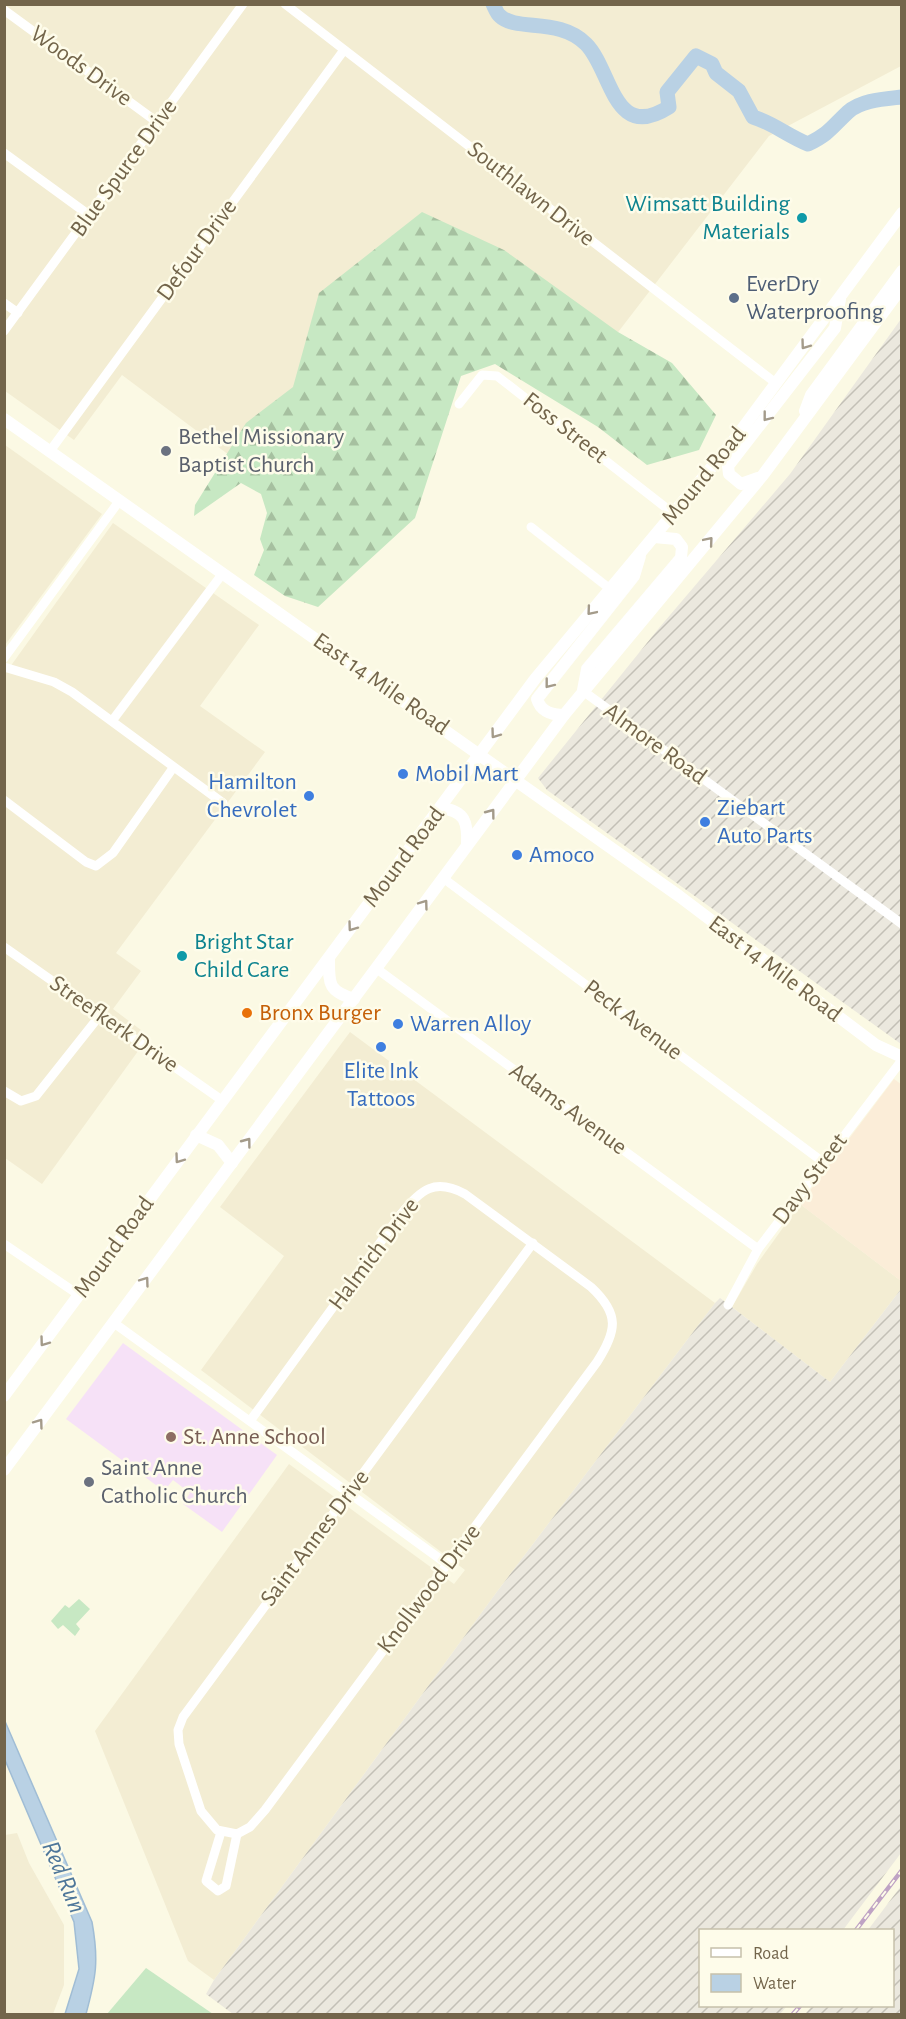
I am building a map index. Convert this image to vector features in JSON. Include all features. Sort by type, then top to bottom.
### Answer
[{"type":"main road","name":"Mound Road","points":[[4,1396],[535,679],[614,592],[642,551],[777,384],[897,224],[902,213]]},
{"type":"main road","points":[[799,426],[811,395],[902,271]]},
{"type":"main road","name":"Mound Road","points":[[4,1470],[564,715],[763,475],[902,287]]},
{"type":"main road","points":[[763,475],[741,484],[729,474],[728,466],[835,328],[840,298]]},
{"type":"main road","name":"East 14 Mile Road","points":[[4,419],[480,754],[735,937],[876,1045],[902,1059]]},
{"type":"main road","points":[[583,691],[587,669],[681,558],[682,547],[676,539],[654,537]]},
{"type":"main road","points":[[564,715],[552,715],[542,708],[537,699],[614,592]]},
{"type":"main road","points":[[441,808],[457,811],[466,820],[467,846]]},
{"type":"main road","points":[[329,959],[331,986],[339,994],[354,999]]},
{"type":"main road","points":[[196,1135],[218,1145],[232,1162]]},
{"type":"street","name":"Blue Spurce Drive","points":[[4,331],[243,4]]},
{"type":"street","name":"Southlawn Drive","points":[[285,4],[777,384]]},
{"type":"street","name":"Woods Drive","points":[[4,10],[157,122]]},
{"type":"street","name":"Defour Drive","points":[[50,451],[344,50]]},
{"type":"street","points":[[4,153],[89,215]]},
{"type":"street","points":[[4,303],[18,313]]},
{"type":"street","name":"Foss Street","points":[[459,404],[482,375],[497,376],[674,514]]},
{"type":"street","points":[[4,658],[120,500]]},
{"type":"street","points":[[531,527],[614,592]]},
{"type":"street","points":[[112,721],[223,573]]},
{"type":"street","points":[[4,667],[54,682],[112,721],[223,803]]},
{"type":"street","name":"Almore Road","points":[[583,691],[902,924]]},
{"type":"street","points":[[4,800],[86,862],[96,866],[112,853],[173,768]]},
{"type":"street","name":"Peck Avenue","points":[[443,878],[823,1162]]},
{"type":"street","name":"Streefkerk Drive","points":[[4,947],[224,1101]]},
{"type":"street","name":"Adams Avenue","points":[[377,969],[758,1249]]},
{"type":"street","points":[[4,1091],[21,1101],[36,1096],[101,1014]]},
{"type":"street","name":"Davy Street","points":[[728,1305],[758,1249],[902,1059]]},
{"type":"street","name":"Halmich Drive","points":[[250,1421],[401,1214],[421,1192],[438,1186],[454,1188],[533,1244]]},
{"type":"street","points":[[4,1244],[79,1295]]},
{"type":"street","name":"Saint Annes Drive","points":[[221,1832],[211,1826],[201,1811],[179,1744],[180,1725],[192,1704],[533,1244]]},
{"type":"street","name":"Knollwood Drive","points":[[237,1834],[250,1827],[260,1816],[597,1362],[612,1333],[612,1314],[603,1298],[533,1244]]},
{"type":"street","points":[[114,1323],[447,1564]]},
{"type":"street","points":[[221,1832],[237,1834],[226,1886],[218,1891],[206,1881],[221,1832]]},
{"type":"shaded area","points":[[5,5],[901,5],[901,66],[769,136],[602,353],[446,240],[233,458],[122,375],[74,440],[5,391]]},
{"type":"shaded area","points":[[901,319],[901,1044],[547,790],[538,778],[659,628],[790,474]]},
{"type":"shaded area","points":[[4,445],[102,514],[5,645]]},
{"type":"shaded area","points":[[113,523],[259,625],[200,706],[265,752],[116,953],[141,971],[113,1009],[149,1036],[42,1184],[5,1158],[5,674]]},
{"type":"shaded area","points":[[350,1032],[715,1303],[496,1593],[214,1980],[188,1961],[95,1731],[289,1464],[454,1584],[465,1570],[201,1370],[284,1256],[220,1207]]},
{"type":"shaded area","points":[[894,1079],[902,1085],[901,1281],[800,1204]]},
{"type":"shaded area","points":[[800,1204],[901,1281],[901,1289],[830,1382],[732,1307],[757,1264]]},
{"type":"shaded area","points":[[901,1289],[901,1853],[844,1929],[699,1929],[699,2007],[786,2007],[780,2014],[233,2014],[206,1994],[496,1593],[720,1298],[830,1382]]},
{"type":"shaded area","name":"St. Anne School","points":[[123,1343],[277,1455],[222,1532],[183,1504],[190,1493],[173,1480],[164,1491],[66,1419]]},
{"type":"shaded area","points":[[17,1833],[29,1863],[64,1925],[64,1985],[53,2014],[5,2014],[5,1835]]},
{"type":"shaded area","points":[[901,1886],[901,2014],[805,2014],[811,2007],[894,2007],[894,1929],[869,1929]]},
{"type":"green space","points":[[422,212],[504,250],[618,332],[672,363],[716,415],[699,450],[647,465],[598,427],[495,364],[461,376],[415,518],[318,607],[285,596],[254,575],[264,550],[260,539],[267,513],[261,494],[241,483],[194,516],[195,505],[246,423],[293,387],[319,293]]},
{"type":"green space","points":[[79,1599],[90,1609],[76,1624],[80,1629],[75,1636],[63,1625],[58,1629],[51,1621],[65,1605],[69,1608]]},
{"type":"green space","points":[[146,1968],[213,2014],[107,2014]]},
{"type":"water","name":"Red Run","points":[[4,1719],[92,1922],[95,1969],[86,2014],[65,2014],[79,1969],[74,1922],[5,1760]]},
{"type":"waterway","points":[[493,4],[499,15],[507,21],[564,30],[586,44],[595,56],[616,99],[625,110],[636,116],[650,116],[669,107],[667,92],[696,56],[712,64],[716,73],[739,91],[753,117],[808,144],[826,133],[853,108],[873,101],[902,97]]},
{"type":"railway","points":[[857,1929],[902,1870]]},
{"type":"railway","points":[[793,2014],[799,2007]]},
{"type":"place","name":"Wimsatt Building Materials","points":[[802,218]]},
{"type":"place","name":"EverDry Waterproofing","points":[[734,298]]},
{"type":"place","name":"Bethel Missionary Baptist Church","points":[[166,451]]},
{"type":"place","name":"Mobil Mart","points":[[403,774]]},
{"type":"place","name":"Hamilton Chevrolet","points":[[309,796]]},
{"type":"place","name":"Ziebart Auto Parts","points":[[705,822]]},
{"type":"place","name":"Amoco","points":[[517,855]]},
{"type":"place","name":"Bright Star Child Care","points":[[182,956]]},
{"type":"place","name":"Bronx Burger","points":[[247,1013]]},
{"type":"place","name":"Warren Alloy","points":[[398,1024]]},
{"type":"place","name":"Elite Ink Tattoos","points":[[381,1047]]},
{"type":"place","name":"St. Anne School","points":[[171,1437]]},
{"type":"place","name":"Saint Anne Catholic Church","points":[[89,1482]]}]
